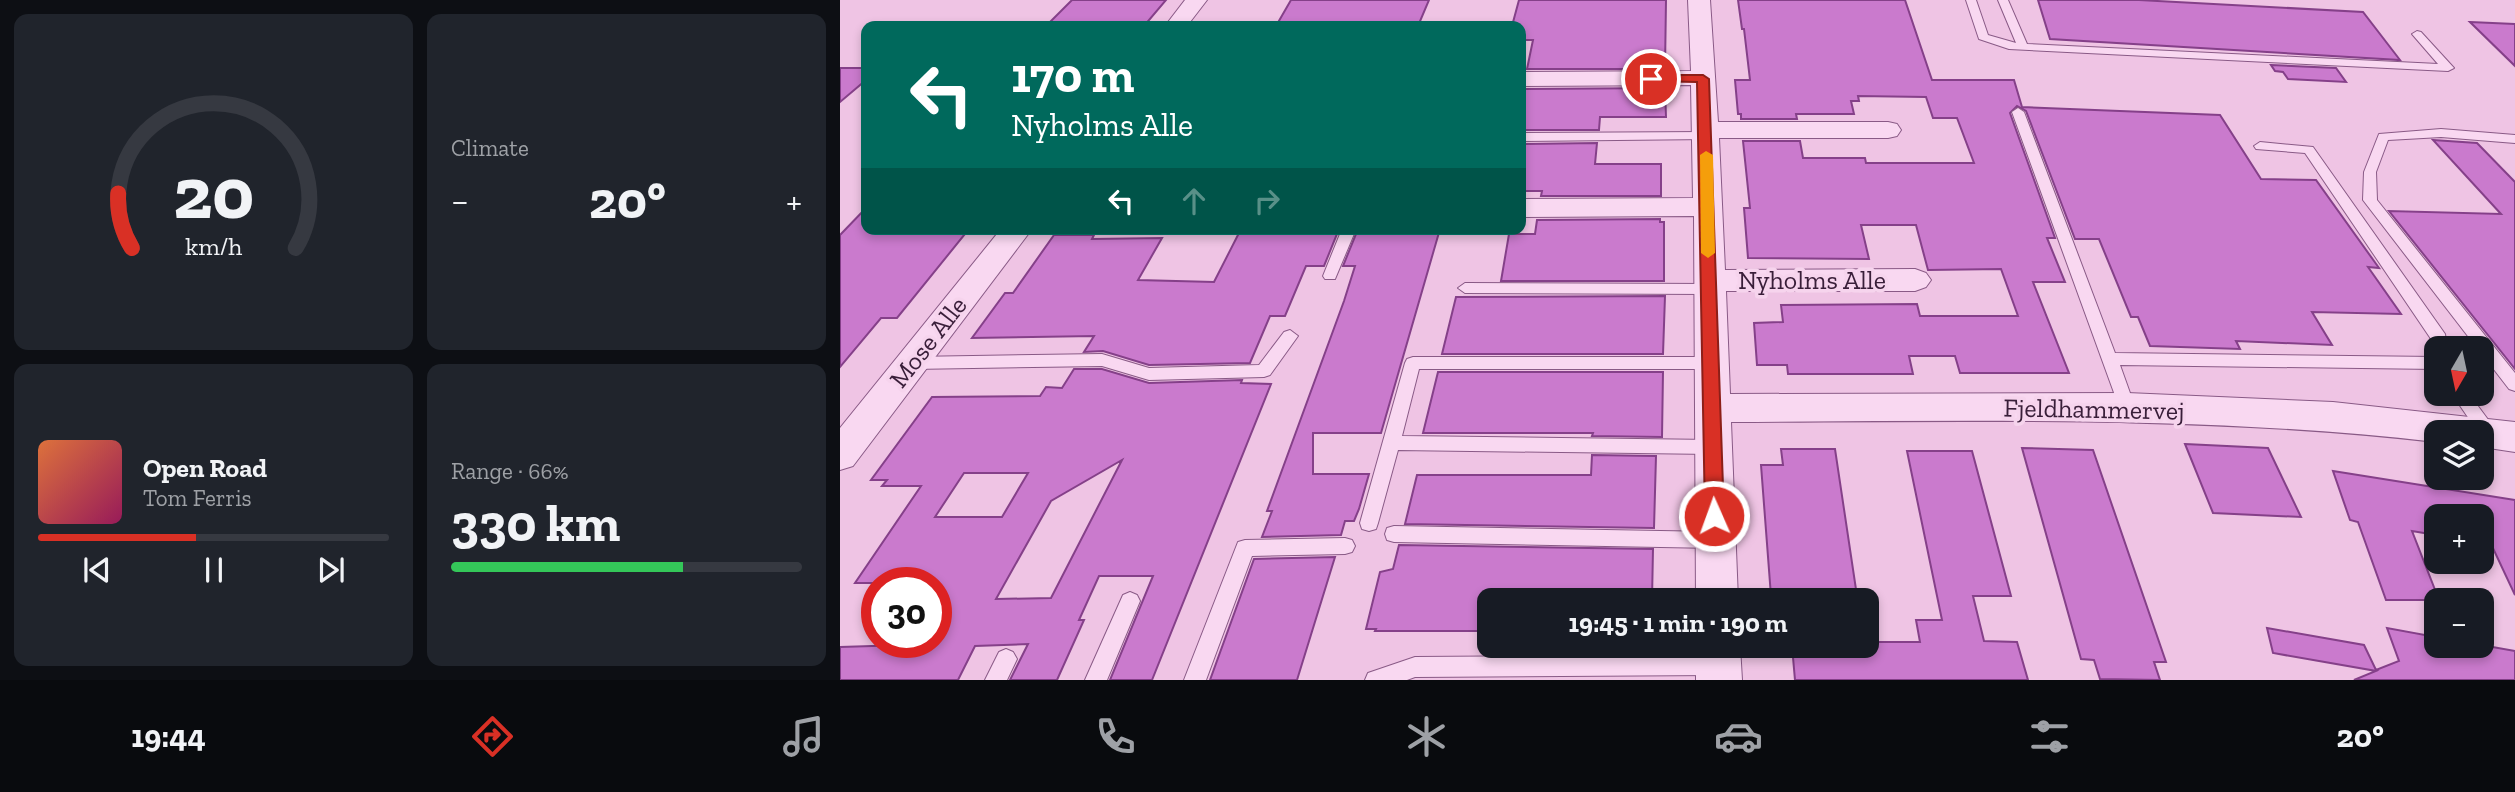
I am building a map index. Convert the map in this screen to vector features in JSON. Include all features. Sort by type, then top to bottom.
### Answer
[{"type":"street","points":[[1180,21],[1196,0]]},
{"type":"street","name":"Nyholms Alle","points":[[1699,0],[1706,133],[1717,588]]},
{"type":"street","points":[[1526,79],[1703,79]]},
{"type":"street","points":[[1706,133],[1888,130]]},
{"type":"street","points":[[1526,208],[1707,207]]},
{"type":"street","name":"Mose Alle","points":[[840,455],[1012,235]]},
{"type":"street","name":"Nyholms Alle","points":[[1709,285],[1915,280]]},
{"type":"street","name":"Fjeldhammervej","points":[[1711,408],[2127,407],[2333,416],[2424,426]]},
{"type":"lane","points":[[1971,0],[1983,37],[2009,47],[2448,68],[2417,34]]},
{"type":"lane","points":[[2003,0],[2023,46]]},
{"type":"lane","points":[[2018,112],[2127,407]]},
{"type":"lane","points":[[1526,137],[1706,133]]},
{"type":"lane","points":[[2514,383],[2370,200],[2370,172],[2383,137],[2441,133],[2515,139]]},
{"type":"lane","points":[[2260,146],[2309,150],[2438,336]]},
{"type":"lane","points":[[1330,276],[1347,235]]},
{"type":"lane","points":[[1465,288],[1709,285]]},
{"type":"lane","points":[[912,363],[1102,360],[1149,374],[1264,371],[1290,336]]},
{"type":"lane","points":[[2109,359],[2424,363]]},
{"type":"lane","points":[[1368,523],[1413,363],[1710,363]]},
{"type":"lane","points":[[1391,443],[1712,447]]},
{"type":"lane","points":[[1394,534],[1715,540]]},
{"type":"lane","points":[[1195,680],[1245,548],[1345,546]]},
{"type":"lane","points":[[1096,680],[1130,601]]},
{"type":"lane","points":[[996,680],[1006,659]]},
{"type":"lane","points":[[1376,680],[1415,667],[1719,664]]},
{"type":"building","points":[[1072,0],[1166,0],[1148,21],[1051,21]]},
{"type":"building","points":[[1291,0],[1429,0],[1420,21],[1279,21]]},
{"type":"building","points":[[1519,0],[1666,0],[1665,69],[1527,69],[1533,40],[1526,40],[1526,21],[1513,21]]},
{"type":"building","points":[[1738,0],[1905,0],[1932,80],[2014,80],[2022,107],[2220,115],[2261,179],[2316,180],[2379,268],[2368,267],[2401,314],[2312,312],[2332,345],[2236,341],[2240,349],[2150,346],[2138,317],[2131,317],[2099,239],[2075,239],[2026,111],[2017,106],[2010,113],[2055,238],[2047,238],[2065,282],[2033,282],[2069,373],[1960,373],[1955,356],[1909,356],[1913,374],[1788,374],[1787,365],[1757,365],[1754,323],[1783,322],[1781,305],[1917,304],[1920,316],[2018,316],[2001,269],[1928,270],[1916,225],[1861,225],[1869,259],[1748,258],[1744,208],[1750,208],[1743,141],[1800,141],[1803,158],[1865,158],[1866,163],[1974,163],[1957,118],[1933,118],[1926,97],[1858,96],[1859,101],[1851,101],[1854,114],[1796,114],[1797,119],[1741,119],[1741,114],[1738,114],[1735,80],[1750,80]]},
{"type":"building","points":[[2038,0],[2139,0],[2363,12],[2400,60],[2050,39]]},
{"type":"building","points":[[2470,22],[2515,24],[2515,66]]},
{"type":"building","points":[[2271,65],[2336,68],[2346,82],[2288,79],[2283,72],[2275,71]]},
{"type":"building","points":[[840,68],[861,68],[861,84],[840,102]]},
{"type":"building","points":[[1665,88],[1666,117],[1600,117],[1599,130],[1526,130],[1526,89]]},
{"type":"building","points":[[2433,140],[2477,143],[2515,182],[2515,369],[2494,343],[2494,336],[2489,336],[2389,211],[2501,214]]},
{"type":"building","points":[[1597,143],[1595,164],[1661,164],[1661,196],[1541,196],[1542,191],[1526,191],[1526,144]]},
{"type":"building","points":[[861,213],[861,235],[964,235],[897,318],[881,318],[840,367],[840,235]]},
{"type":"building","points":[[1660,219],[1660,222],[1664,222],[1664,281],[1501,281],[1509,235],[1535,234],[1537,220]]},
{"type":"building","points":[[1054,235],[1094,235],[1092,239],[1162,238],[1138,280],[1214,282],[1238,235],[1337,235],[1324,266],[1306,266],[1285,316],[1270,316],[1250,363],[1149,365],[1103,351],[1084,352],[1094,336],[972,338],[1005,293],[1013,293]]},
{"type":"building","points":[[1356,235],[1438,235],[1381,433],[1313,433],[1313,474],[1369,474],[1354,521],[1345,521],[1341,535],[1262,537],[1272,511],[1267,511],[1355,266],[1343,266]]},
{"type":"building","points":[[1665,296],[1663,354],[1442,354],[1456,297]]},
{"type":"building","points":[[1074,369],[1102,369],[1149,383],[1242,380],[1241,383],[1271,384],[1152,680],[1110,680],[1153,576],[1099,576],[1079,620],[1084,620],[1057,680],[1010,680],[1028,644],[975,646],[958,680],[840,680],[840,647],[861,646],[861,658],[952,658],[952,567],[866,567],[921,486],[882,486],[887,480],[871,480],[932,397],[1040,396],[1046,387],[1062,388]],"holes":[[[1122,460],[1051,598],[996,599],[1051,501]],[[964,473],[1028,473],[1002,517],[935,517]]]},
{"type":"building","points":[[1438,372],[1663,372],[1662,437],[1592,436],[1593,433],[1423,433]]},
{"type":"building","points":[[2185,444],[2268,448],[2301,517],[2213,513]]},
{"type":"building","points":[[2022,448],[2093,450],[2166,662],[2154,662],[2160,680],[2100,679],[2094,660],[2081,659]]},
{"type":"building","points":[[1781,449],[1835,449],[1856,588],[1770,588],[1761,465],[1783,465]]},
{"type":"building","points":[[1907,451],[1972,451],[2011,596],[1973,596],[1984,641],[2017,642],[2028,680],[1795,680],[1793,658],[1879,658],[1879,642],[1920,642],[1916,620],[1942,620]]},
{"type":"building","points":[[1592,455],[1656,456],[1654,528],[1405,524],[1417,475],[1591,475]]},
{"type":"building","points":[[2333,471],[2424,486],[2424,490],[2452,490],[2515,500],[2515,595],[2494,550],[2494,504],[2424,504],[2424,533],[2412,531],[2424,562],[2424,574],[2429,574],[2434,588],[2424,588],[2424,600],[2386,600],[2358,522],[2350,520]]},
{"type":"building","points":[[1399,545],[1653,549],[1652,588],[1477,588],[1477,631],[1366,629],[1380,572],[1393,569]]},
{"type":"building","points":[[1335,557],[1297,680],[1210,680],[1254,559]]},
{"type":"building","points":[[2267,628],[2364,645],[2376,670],[2399,661],[2387,628],[2424,635],[2424,658],[2494,658],[2494,647],[2515,651],[2515,680],[2354,680],[2376,671],[2273,653]]},
{"type":"slow traffic","points":[[1706,155],[1708,253]]},
{"type":"route","points":[[1651,79],[1703,79],[1714,516]]}]
